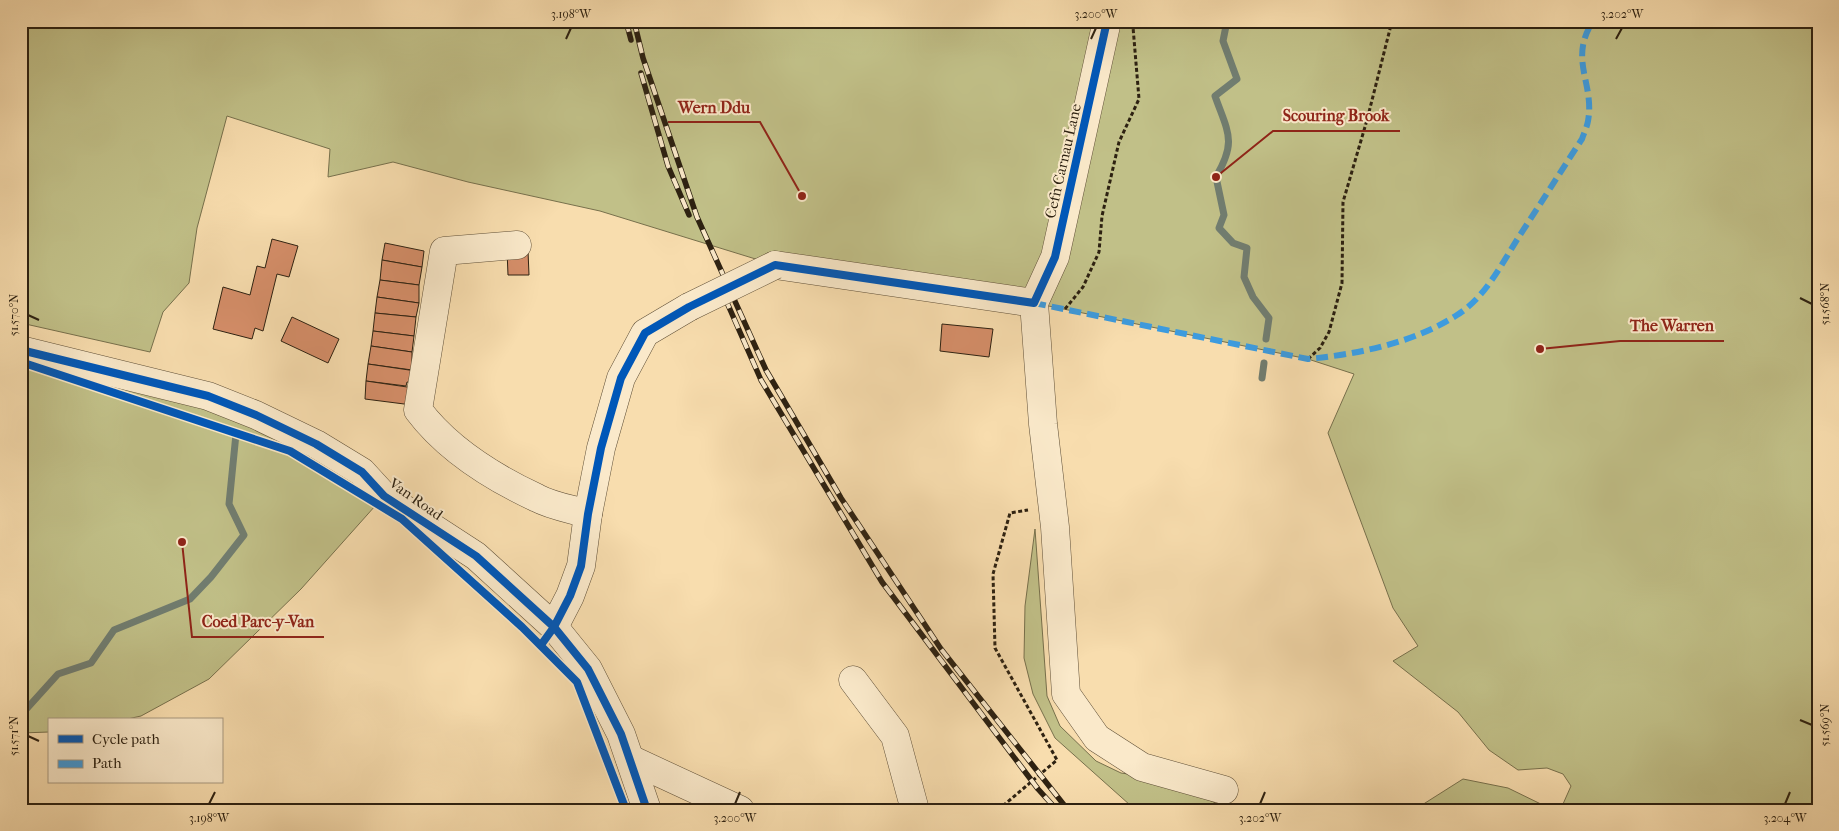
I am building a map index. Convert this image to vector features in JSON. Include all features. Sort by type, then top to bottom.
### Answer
[{"type":"street","name":"Cefn Carnau Lane","points":[[1034,303],[1055,257],[1107,21]]},
{"type":"street","points":[[517,245],[444,251],[418,410],[428,424],[470,462],[538,499],[588,514]]},
{"type":"street","points":[[554,627],[570,596],[581,566],[588,514],[601,448],[621,378],[645,333],[689,307],[775,265],[1034,303],[1066,694],[1097,738],[1142,767],[1224,790]]},
{"type":"street","name":"Van Road","points":[[21,350],[208,396],[256,414],[316,444],[362,472],[384,496],[476,556],[554,627],[588,669],[621,734],[647,810]]},
{"type":"street","points":[[853,680],[895,736],[915,810]]},
{"type":"street","points":[[630,759],[740,810]]},
{"type":"path","points":[[1065,309],[1083,288],[1099,252],[1102,216],[1119,142],[1139,99],[1132,21]]},
{"type":"path","points":[[1308,359],[1320,348],[1329,332],[1342,283],[1343,202],[1367,120],[1392,21]]},
{"type":"path","points":[[998,810],[1057,760],[995,648],[993,584],[993,574],[1010,513],[1052,506]]},
{"type":"shaded area","points":[[21,21],[1818,21],[1818,810],[1414,810],[1463,779],[1508,788],[1549,808],[1563,804],[1571,786],[1563,774],[1547,768],[1518,770],[1489,750],[1458,712],[1393,661],[1418,646],[1393,608],[1328,433],[1354,374],[1308,359],[1034,303],[775,265],[600,211],[468,182],[393,162],[328,177],[330,149],[227,116],[197,228],[189,283],[163,312],[150,352],[21,323]]},
{"type":"shaded area","points":[[21,350],[208,396],[384,496],[301,589],[209,679],[141,716],[132,718],[48,718],[48,732],[21,733]]},
{"type":"shaded area","points":[[1035,529],[1047,696],[1060,726],[1096,761],[1121,773],[1163,779],[1231,810],[1127,810],[1130,805],[1055,738],[1033,694],[1024,658],[1025,606]]},
{"type":"building","points":[[272,239],[298,246],[289,277],[277,274],[263,331],[255,328],[252,339],[213,329],[223,287],[250,295],[257,266],[265,268]]},
{"type":"building","points":[[385,243],[424,251],[422,267],[382,260]]},
{"type":"building","points":[[507,250],[528,251],[529,275],[508,275]]},
{"type":"building","points":[[382,260],[422,267],[419,285],[380,280]]},
{"type":"building","points":[[380,280],[419,285],[419,303],[377,297]]},
{"type":"building","points":[[377,297],[419,303],[416,317],[375,313]]},
{"type":"building","points":[[375,313],[416,317],[414,336],[373,331]]},
{"type":"building","points":[[292,317],[339,339],[328,363],[281,341]]},
{"type":"building","points":[[942,324],[993,329],[989,357],[940,351]]},
{"type":"building","points":[[373,331],[414,336],[412,352],[371,346]]},
{"type":"building","points":[[371,346],[412,352],[412,370],[368,364]]},
{"type":"building","points":[[368,364],[416,371],[415,383],[407,382],[406,386],[366,381]]},
{"type":"building","points":[[366,381],[414,388],[412,405],[365,399]]},
{"type":"waterway","points":[[1227,21],[1223,41],[1237,79],[1215,96],[1227,128],[1228,137],[1227,154],[1216,177],[1224,215],[1219,228],[1233,243],[1247,248],[1244,277],[1253,297],[1269,318],[1266,339]]},
{"type":"waterway","points":[[1262,378],[1264,363]]},
{"type":"waterway","points":[[21,715],[58,674],[91,663],[114,630],[190,599],[211,577],[244,535],[229,504],[236,434]]},
{"type":"railway","points":[[626,21],[631,40]]},
{"type":"railway","points":[[634,21],[643,58],[697,217],[766,370],[841,498],[941,649],[1068,810]]},
{"type":"railway","points":[[641,73],[668,166],[689,215]]},
{"type":"railway","points":[[725,298],[761,380],[882,582],[1038,789],[1057,810]]},
{"type":"marked path","points":[[1034,303],[1308,359],[1385,346],[1440,325],[1467,308],[1485,289],[1582,139],[1588,123],[1589,107],[1582,60],[1583,48],[1586,35],[1593,21]]},
{"type":"cycle path","points":[[541,645],[554,627],[570,596],[581,566],[588,514],[601,448],[621,378],[645,333],[689,307],[775,265],[1034,303],[1055,257],[1107,21]]},
{"type":"cycle path","points":[[21,350],[208,396],[256,415],[316,444],[362,472],[384,496],[476,556],[554,627],[588,669],[621,734],[647,810]]},
{"type":"cycle path","points":[[21,362],[290,451],[402,519],[522,627],[577,682],[626,810]]},
{"type":"place","name":"Scouring Brook","points":[[1216,177]]},
{"type":"place","name":"Wern Ddu","points":[[802,196]]},
{"type":"place","name":"The Warren","points":[[1540,349]]},
{"type":"place","name":"Coed Parc-y-Van","points":[[182,542]]}]
